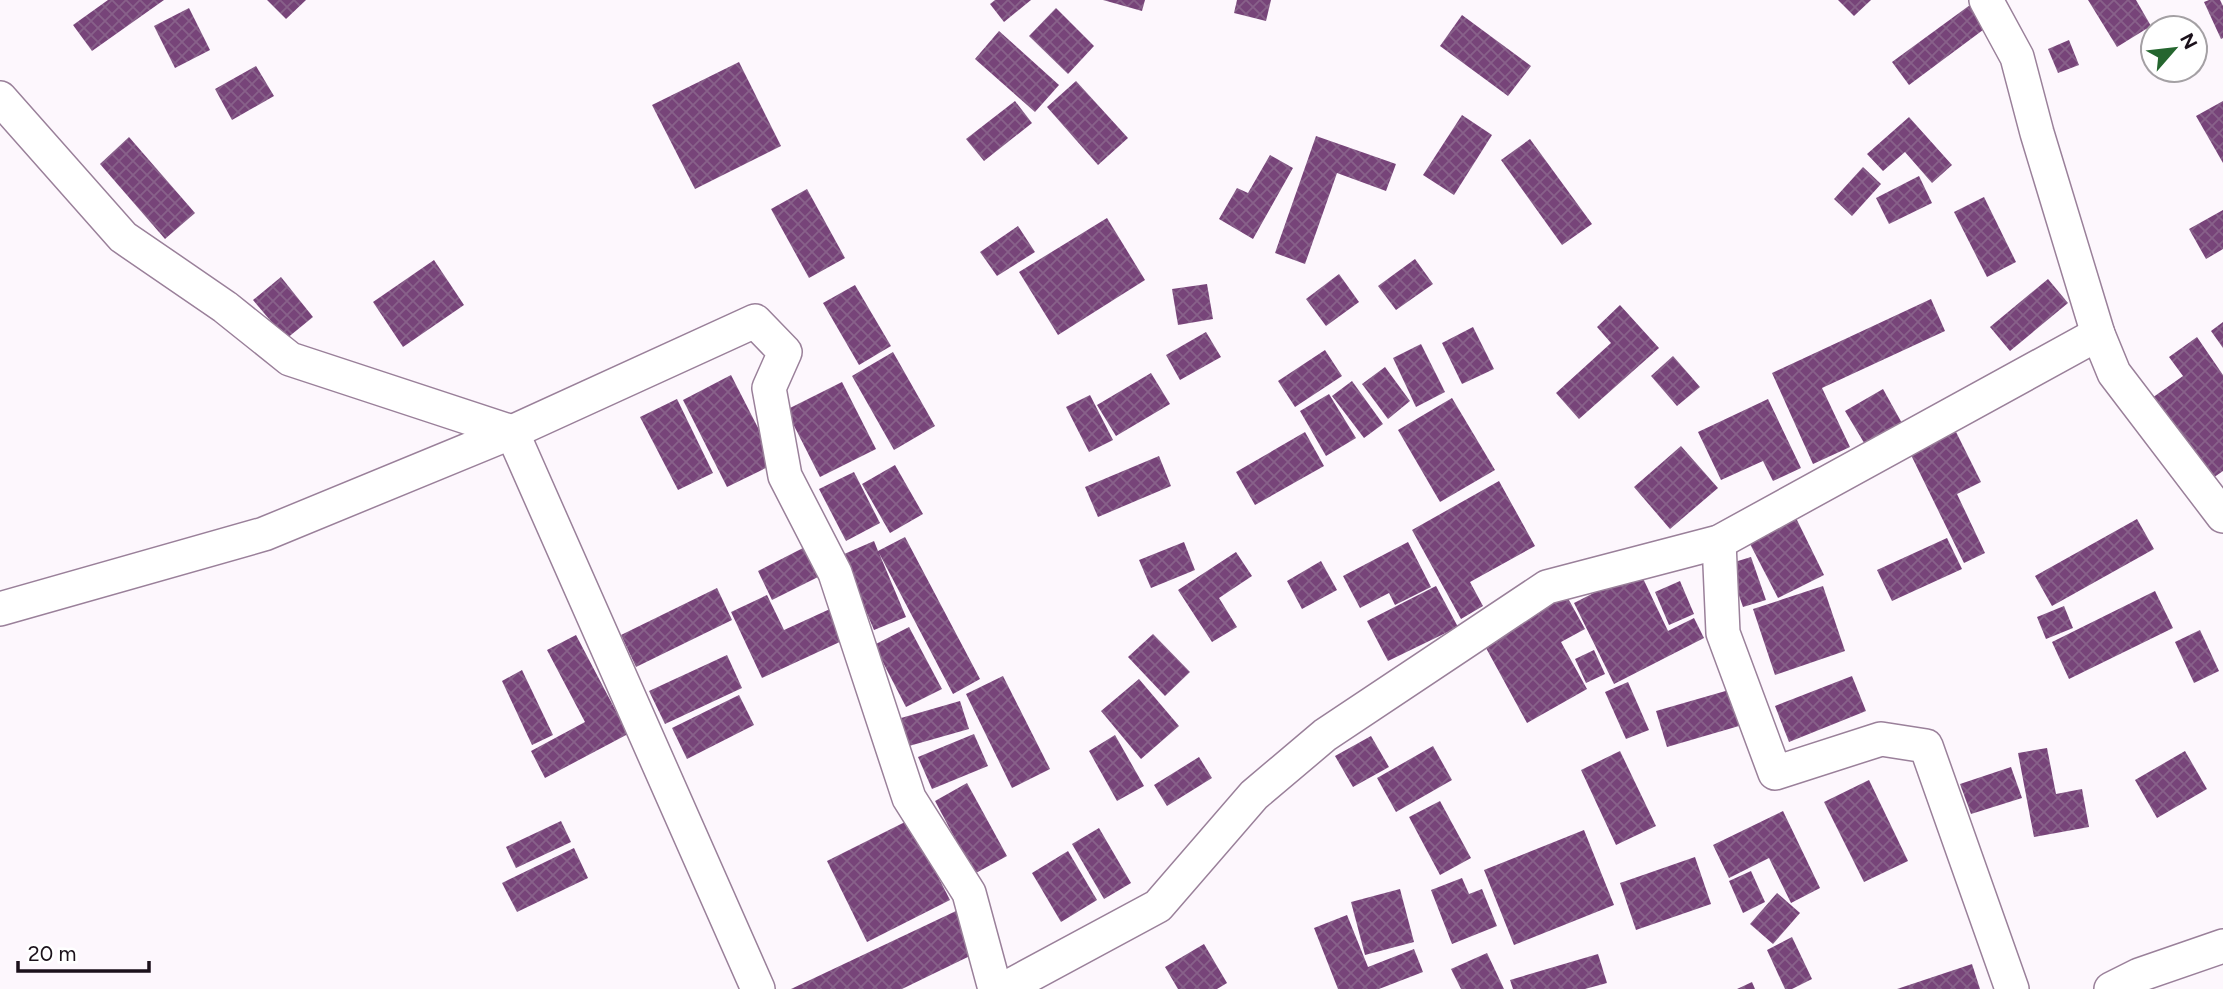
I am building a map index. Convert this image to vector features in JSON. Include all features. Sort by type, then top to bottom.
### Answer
[{"type":"street","points":[[1986,0],[2017,57],[2037,133],[2098,334],[2114,373],[2223,516]]},
{"type":"street","points":[[0,98],[123,237],[225,307],[290,359],[512,432],[758,989]]},
{"type":"street","points":[[0,610],[264,534],[512,432],[755,321],[785,352],[769,388],[785,475],[835,573],[909,798],[969,893],[995,989]]},
{"type":"street","points":[[1004,989],[1158,906],[1254,794],[1325,735],[1547,587],[1719,542],[2098,334]]},
{"type":"street","points":[[1719,542],[1724,633],[1775,773],[1881,739],[1926,746],[2012,989]]},
{"type":"street","points":[[2111,989],[2139,975],[2223,946]]},
{"type":"building","points":[[108,0],[164,0],[92,51],[73,25]]},
{"type":"building","points":[[267,0],[306,0],[286,19]]},
{"type":"building","points":[[995,0],[1031,0],[1004,22],[990,4]]},
{"type":"building","points":[[1103,0],[1145,0],[1142,11]]},
{"type":"building","points":[[1237,0],[1271,0],[1266,21],[1234,13]]},
{"type":"building","points":[[1838,0],[1871,0],[1854,16]]},
{"type":"building","points":[[2088,0],[2136,0],[2144,14],[2139,14],[2139,33],[2117,47]]},
{"type":"building","points":[[2220,0],[2223,6],[2221,39],[2204,2]]},
{"type":"building","points":[[1970,5],[1987,27],[1909,85],[1892,62]]},
{"type":"building","points":[[189,8],[210,50],[175,68],[154,26]]},
{"type":"building","points":[[1056,8],[1094,46],[1068,74],[1029,36]]},
{"type":"building","points":[[1462,15],[1531,66],[1508,96],[1440,46]]},
{"type":"building","points":[[999,31],[1059,85],[1035,112],[975,59]]},
{"type":"building","points":[[2069,40],[2079,65],[2058,73],[2048,49]]},
{"type":"building","points":[[739,62],[781,146],[695,189],[652,105]]},
{"type":"building","points":[[256,66],[274,96],[232,120],[215,89]]},
{"type":"building","points":[[1076,81],[1128,138],[1098,165],[1047,107]]},
{"type":"building","points":[[1015,101],[1032,123],[984,161],[966,139]]},
{"type":"building","points":[[2223,101],[2223,163],[2196,116]]},
{"type":"building","points":[[1462,115],[1492,135],[1454,195],[1423,175]]},
{"type":"building","points":[[1909,117],[1952,165],[1932,183],[1905,152],[1883,171],[1867,154]]},
{"type":"building","points":[[1316,136],[1396,164],[1386,191],[1337,173],[1305,264],[1275,253]]},
{"type":"building","points":[[129,137],[195,213],[165,239],[100,164]]},
{"type":"building","points":[[1530,139],[1592,224],[1562,245],[1501,160]]},
{"type":"building","points":[[1270,155],[1293,168],[1253,239],[1219,219],[1237,188],[1248,193]]},
{"type":"building","points":[[1863,167],[1881,184],[1852,216],[1834,199]]},
{"type":"building","points":[[1919,176],[1932,203],[1889,224],[1876,198]]},
{"type":"building","points":[[807,189],[845,258],[809,278],[771,209]]},
{"type":"building","points":[[1984,197],[2016,262],[1987,277],[1954,212]]},
{"type":"building","points":[[2223,210],[2223,249],[2206,259],[2189,229]]},
{"type":"building","points":[[1107,218],[1145,280],[1058,335],[1019,272]]},
{"type":"building","points":[[1018,226],[1035,252],[997,276],[980,252]]},
{"type":"building","points":[[1415,259],[1433,284],[1396,310],[1378,286]]},
{"type":"building","points":[[434,260],[464,305],[403,347],[373,302]]},
{"type":"building","points":[[1339,274],[1359,302],[1326,326],[1306,299]]},
{"type":"building","points":[[281,277],[313,317],[286,339],[253,300]]},
{"type":"building","points":[[2048,279],[2068,303],[2010,351],[1990,327]]},
{"type":"building","points":[[1207,284],[1213,319],[1178,325],[1172,289]]},
{"type":"building","points":[[855,285],[891,346],[859,365],[823,303]]},
{"type":"building","points":[[1931,299],[1945,331],[1822,388],[1850,447],[1813,464],[1772,373]]},
{"type":"building","points":[[1620,305],[1659,348],[1579,419],[1556,393],[1611,343],[1597,327]]},
{"type":"building","points":[[2223,322],[2223,348],[2211,331]]},
{"type":"building","points":[[1473,327],[1494,369],[1462,384],[1442,343]]},
{"type":"building","points":[[1206,332],[1221,357],[1180,380],[1166,355]]},
{"type":"building","points":[[2197,337],[2223,375],[2223,471],[2210,480],[2152,398],[2183,376],[2169,357]]},
{"type":"building","points":[[1421,344],[1445,392],[1416,407],[1393,358]]},
{"type":"building","points":[[1325,350],[1342,376],[1295,407],[1278,381]]},
{"type":"building","points":[[893,352],[935,426],[894,450],[852,376]]},
{"type":"building","points":[[1673,356],[1700,387],[1677,406],[1651,376]]},
{"type":"building","points":[[1385,367],[1410,401],[1388,419],[1362,384]]},
{"type":"building","points":[[1151,373],[1170,404],[1116,436],[1097,405]]},
{"type":"building","points":[[731,375],[776,463],[727,487],[683,400]]},
{"type":"building","points":[[1352,381],[1383,424],[1364,438],[1332,396]]},
{"type":"building","points":[[842,382],[876,449],[820,477],[786,410]]},
{"type":"building","points":[[1883,389],[1903,425],[1866,446],[1845,411]]},
{"type":"building","points":[[1329,394],[1356,438],[1326,456],[1300,411]]},
{"type":"building","points":[[1090,395],[1113,440],[1089,452],[1066,407]]},
{"type":"building","points":[[1452,398],[1495,470],[1440,502],[1398,430]]},
{"type":"building","points":[[677,399],[713,473],[678,490],[640,417]]},
{"type":"building","points":[[1768,399],[1801,468],[1773,481],[1763,461],[1721,480],[1698,432]]},
{"type":"building","points":[[1305,432],[1324,466],[1255,505],[1236,472]]},
{"type":"building","points":[[1956,432],[1981,482],[1957,494],[1985,553],[1964,563],[1911,455]]},
{"type":"building","points":[[1681,446],[1718,488],[1670,529],[1634,487]]},
{"type":"building","points":[[1159,456],[1171,486],[1098,517],[1085,487]]},
{"type":"building","points":[[895,465],[923,514],[890,533],[862,484]]},
{"type":"building","points":[[854,472],[880,523],[846,541],[819,489]]},
{"type":"building","points":[[1499,481],[1535,546],[1470,582],[1483,606],[1461,619],[1412,530]]},
{"type":"building","points":[[1796,518],[1824,575],[1778,598],[1749,542]]},
{"type":"building","points":[[2137,519],[2154,549],[2052,606],[2035,576]]},
{"type":"building","points":[[905,537],[980,679],[953,694],[879,553],[906,617],[874,630],[842,555],[874,541],[878,551]]},
{"type":"building","points":[[1947,538],[1962,569],[1892,601],[1877,570]]},
{"type":"building","points":[[1184,542],[1195,570],[1151,588],[1139,560]]},
{"type":"building","points":[[1408,542],[1431,587],[1395,605],[1389,593],[1360,608],[1343,576]]},
{"type":"building","points":[[803,548],[818,577],[772,600],[758,571]]},
{"type":"building","points":[[1236,552],[1252,576],[1219,598],[1237,627],[1212,642],[1178,590]]},
{"type":"building","points":[[1751,557],[1766,600],[1743,607],[1728,564]]},
{"type":"building","points":[[1321,561],[1337,590],[1302,609],[1287,581]]},
{"type":"building","points":[[1639,570],[1668,631],[1694,618],[1704,638],[1614,684],[1574,603]]},
{"type":"building","points":[[1680,581],[1694,614],[1669,625],[1655,592]]},
{"type":"building","points":[[1436,586],[1458,627],[1388,661],[1367,621]]},
{"type":"building","points":[[1823,586],[1845,651],[1775,675],[1753,609]]},
{"type":"building","points":[[717,588],[732,620],[636,667],[621,635]]},
{"type":"building","points":[[1564,591],[1585,629],[1561,642],[1587,689],[1527,723],[1480,637]]},
{"type":"building","points":[[2155,591],[2173,628],[2069,679],[2052,642]]},
{"type":"building","points":[[767,595],[784,630],[830,609],[844,640],[762,678],[731,612]]},
{"type":"building","points":[[2064,606],[2073,628],[2046,639],[2037,617]]},
{"type":"building","points":[[909,627],[942,689],[906,707],[874,645]]},
{"type":"building","points":[[2200,630],[2219,671],[2194,683],[2175,642]]},
{"type":"building","points":[[1153,634],[1190,672],[1165,696],[1128,657]]},
{"type":"building","points":[[576,635],[628,734],[545,778],[531,751],[585,722],[547,650]]},
{"type":"building","points":[[1594,650],[1605,674],[1586,683],[1575,659]]},
{"type":"building","points":[[727,655],[742,688],[665,724],[649,691]]},
{"type":"building","points":[[522,670],[553,735],[532,745],[502,681]]},
{"type":"building","points":[[1003,676],[1050,769],[1012,788],[966,694]]},
{"type":"building","points":[[1852,676],[1866,711],[1789,742],[1775,706]]},
{"type":"building","points":[[1139,679],[1179,726],[1141,759],[1101,711]]},
{"type":"building","points":[[1628,682],[1649,730],[1626,739],[1605,692]]},
{"type":"building","points":[[1729,690],[1739,726],[1667,747],[1656,711]]},
{"type":"building","points":[[739,695],[754,725],[687,759],[672,728]]},
{"type":"building","points":[[960,701],[969,729],[909,746],[901,718]]},
{"type":"building","points":[[974,734],[988,766],[932,789],[918,757]]},
{"type":"building","points":[[1115,735],[1144,786],[1117,801],[1089,751]]},
{"type":"building","points":[[1371,736],[1389,767],[1353,787],[1335,756]]},
{"type":"building","points":[[1433,746],[1452,780],[1396,812],[1377,778]]},
{"type":"building","points":[[2047,748],[2056,794],[2082,789],[2089,827],[2034,837],[2018,753]]},
{"type":"building","points":[[1620,751],[1656,826],[1616,845],[1581,770]]},
{"type":"building","points":[[2185,751],[2207,789],[2157,818],[2135,780]]},
{"type":"building","points":[[1199,757],[1212,778],[1167,806],[1154,785]]},
{"type":"building","points":[[2011,767],[2022,798],[1971,814],[1960,784]]},
{"type":"building","points":[[1869,780],[1908,861],[1864,882],[1824,802]]},
{"type":"building","points":[[967,783],[1007,856],[974,874],[935,801]]},
{"type":"building","points":[[1440,801],[1471,858],[1440,875],[1409,817]]},
{"type":"building","points":[[1783,811],[1820,888],[1791,903],[1769,858],[1729,878],[1713,845]]},
{"type":"building","points":[[909,820],[950,900],[867,942],[827,861]]},
{"type":"building","points":[[561,821],[571,842],[516,868],[506,847]]},
{"type":"building","points":[[1099,828],[1131,883],[1104,899],[1072,844]]},
{"type":"building","points":[[1584,830],[1614,905],[1514,945],[1484,870]]},
{"type":"building","points":[[574,848],[588,878],[517,912],[502,883]]},
{"type":"building","points":[[1068,851],[1097,900],[1061,922],[1032,873]]},
{"type":"building","points":[[1695,857],[1711,904],[1636,930],[1620,883]]},
{"type":"building","points":[[1751,871],[1765,902],[1743,913],[1729,881]]},
{"type":"building","points":[[1462,878],[1469,894],[1482,889],[1497,926],[1452,944],[1431,890]]},
{"type":"building","points":[[1400,889],[1414,942],[1365,955],[1351,902]]},
{"type":"building","points":[[1777,893],[1800,913],[1773,944],[1750,924]]},
{"type":"building","points":[[956,911],[976,953],[902,989],[791,989]]},
{"type":"building","points":[[1347,915],[1368,967],[1414,949],[1423,972],[1379,989],[1338,989],[1314,928]]},
{"type":"building","points":[[1792,937],[1812,979],[1792,989],[1785,989],[1767,950]]},
{"type":"building","points":[[1204,944],[1227,983],[1217,989],[1178,989],[1165,967]]},
{"type":"building","points":[[1487,953],[1504,989],[1461,989],[1451,969]]},
{"type":"building","points":[[1598,954],[1607,983],[1585,989],[1513,989],[1510,980]]},
{"type":"building","points":[[1972,964],[1980,989],[1897,989]]},
{"type":"building","points":[[1752,982],[1755,989],[1737,989]]}]
